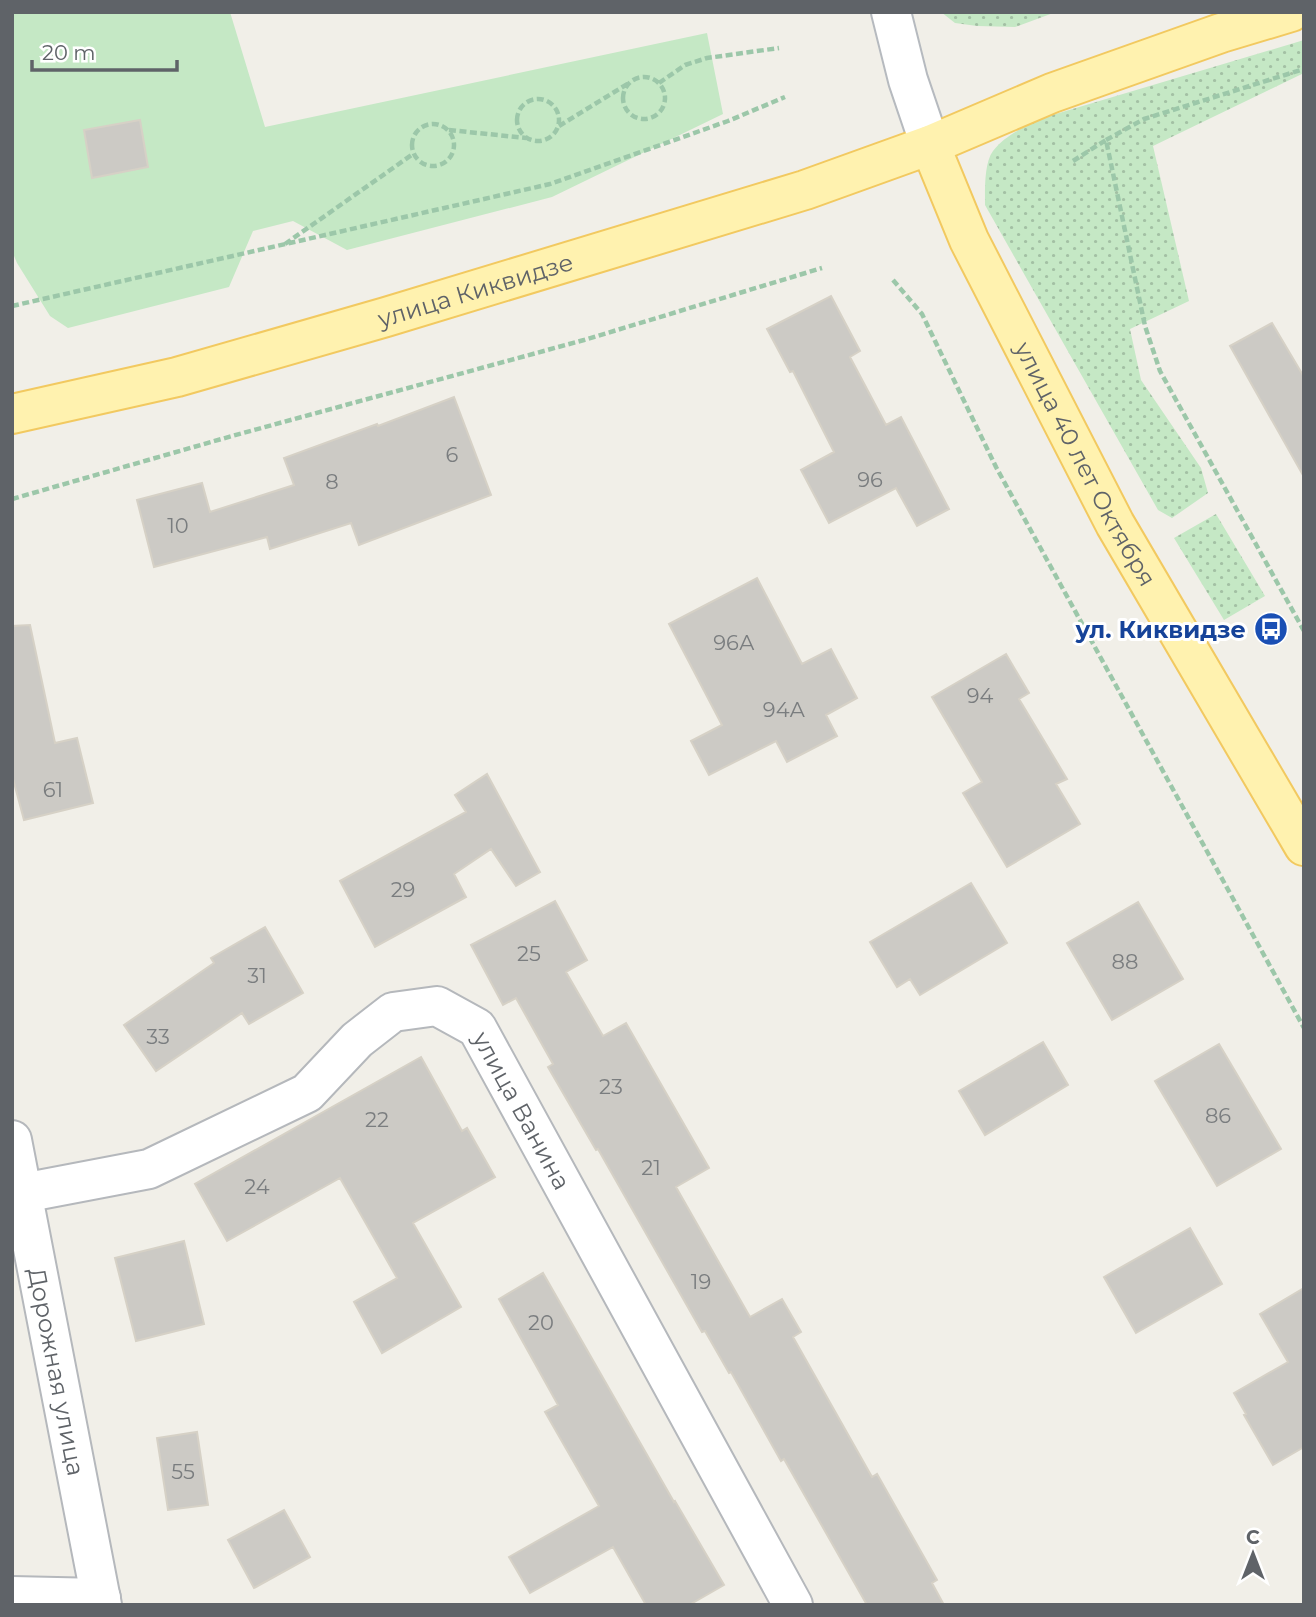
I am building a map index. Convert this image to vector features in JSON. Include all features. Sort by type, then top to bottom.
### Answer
[{"type":"main road","name":"улица Киквидзе","points":[[13,410],[177,377],[386,317],[805,190],[930,145],[1052,93],[1221,33],[1291,12]]},
{"type":"main road","name":"улица 40 лет Октября","points":[[930,145],[969,240],[1115,524],[1304,846]]},
{"type":"street","points":[[891,12],[908,80],[930,145]]},
{"type":"street","name":"улица Ванина","points":[[23,1193],[149,1169],[307,1093],[357,1040],[393,1012],[437,1006],[477,1028],[793,1605]]},
{"type":"street","name":"Дорожная улица","points":[[12,1140],[101,1602]]},
{"type":"street","points":[[12,1595],[101,1602]]},
{"type":"path","points":[[659,83],[685,65],[707,58],[779,48]]},
{"type":"path","points":[[1073,161],[1144,118],[1304,69]]},
{"type":"path","points":[[448,130],[453,138],[454,151],[446,162],[434,166],[422,163],[413,153],[412,144],[414,135],[421,127],[439,125],[448,130],[539,141],[551,136],[558,126],[632,80],[641,77],[651,77],[665,91],[665,104],[658,114],[646,119],[633,116],[625,106],[623,97],[632,80]]},
{"type":"path","points":[[12,306],[550,184],[728,121],[785,97]]},
{"type":"path","points":[[526,138],[518,128],[516,118],[525,102],[544,100],[553,105],[558,113],[558,126]]},
{"type":"path","points":[[1106,140],[1145,326],[1160,371],[1304,631]]},
{"type":"path","points":[[283,245],[413,153]]},
{"type":"path","points":[[12,499],[584,340],[822,268]]},
{"type":"path","points":[[893,280],[922,314],[996,467],[1304,1028]]},
{"type":"green space","points":[[12,12],[230,12],[265,127],[707,33],[723,114],[552,197],[347,250],[293,221],[253,231],[229,287],[68,328],[50,316],[12,251]]},
{"type":"green space","points":[[941,12],[1056,12],[1015,27],[955,23]]},
{"type":"green space","points":[[1304,40],[1304,73],[1153,146],[1189,301],[1130,329],[1141,380],[1201,468],[1208,493],[1172,518],[1158,510],[985,205],[988,162],[993,151],[1003,141],[1039,119]]},
{"type":"green space","points":[[1216,514],[1265,596],[1224,620],[1174,538]]},
{"type":"building","points":[[140,120],[148,167],[92,178],[84,130]]},
{"type":"building","points":[[831,296],[860,351],[850,357],[886,425],[901,417],[949,509],[917,526],[896,488],[829,523],[801,470],[834,452],[793,371],[790,372],[767,329]]},
{"type":"building","points":[[1272,323],[1304,377],[1304,477],[1230,346]]},
{"type":"building","points":[[454,397],[491,495],[359,545],[351,523],[270,549],[267,537],[154,567],[137,500],[202,483],[210,512],[294,485],[284,458]]},
{"type":"building","points":[[757,578],[802,664],[831,649],[857,698],[826,715],[837,736],[787,762],[776,741],[709,775],[691,741],[722,725],[669,624]]},
{"type":"building","points":[[30,625],[55,743],[77,738],[93,803],[24,820],[12,775],[12,626]]},
{"type":"building","points":[[1006,654],[1029,693],[1019,699],[1067,779],[1056,784],[1080,824],[1007,867],[963,793],[982,782],[932,697]]},
{"type":"building","points":[[487,774],[540,872],[516,886],[491,849],[454,874],[466,897],[375,947],[340,881],[466,812],[455,795]]},
{"type":"building","points":[[971,883],[1007,943],[920,995],[910,979],[897,987],[870,942]]},
{"type":"building","points":[[555,901],[587,960],[566,972],[603,1036],[626,1023],[709,1168],[676,1187],[750,1317],[782,1299],[801,1332],[793,1337],[872,1477],[877,1474],[937,1580],[932,1583],[944,1605],[867,1605],[784,1459],[781,1461],[731,1372],[729,1373],[705,1331],[702,1332],[548,1067],[553,1064],[516,998],[503,1005],[471,945]]},
{"type":"building","points":[[1138,902],[1183,979],[1112,1020],[1067,943]]},
{"type":"building","points":[[265,927],[303,993],[249,1024],[242,1013],[156,1071],[124,1025],[214,963],[211,958]]},
{"type":"building","points":[[1043,1042],[1068,1085],[985,1135],[959,1091]]},
{"type":"building","points":[[1219,1044],[1281,1149],[1217,1186],[1155,1081]]},
{"type":"building","points":[[421,1057],[462,1131],[467,1128],[495,1177],[413,1223],[461,1307],[382,1353],[354,1302],[397,1278],[340,1178],[227,1241],[195,1184]]},
{"type":"building","points":[[1190,1228],[1222,1284],[1136,1333],[1104,1277]]},
{"type":"building","points":[[184,1241],[204,1324],[136,1341],[115,1258]]},
{"type":"building","points":[[543,1273],[724,1585],[689,1605],[646,1605],[613,1547],[530,1593],[509,1557],[599,1506],[545,1412],[558,1405],[499,1299]]},
{"type":"building","points":[[1304,1288],[1304,1447],[1273,1465],[1234,1393],[1288,1362],[1260,1314]]},
{"type":"building","points":[[197,1432],[208,1505],[168,1510],[157,1438]]},
{"type":"building","points":[[284,1510],[310,1557],[254,1588],[228,1540]]},
{"type":"place","name":"ул. Киквидзе","points":[[1271,629]]}]
